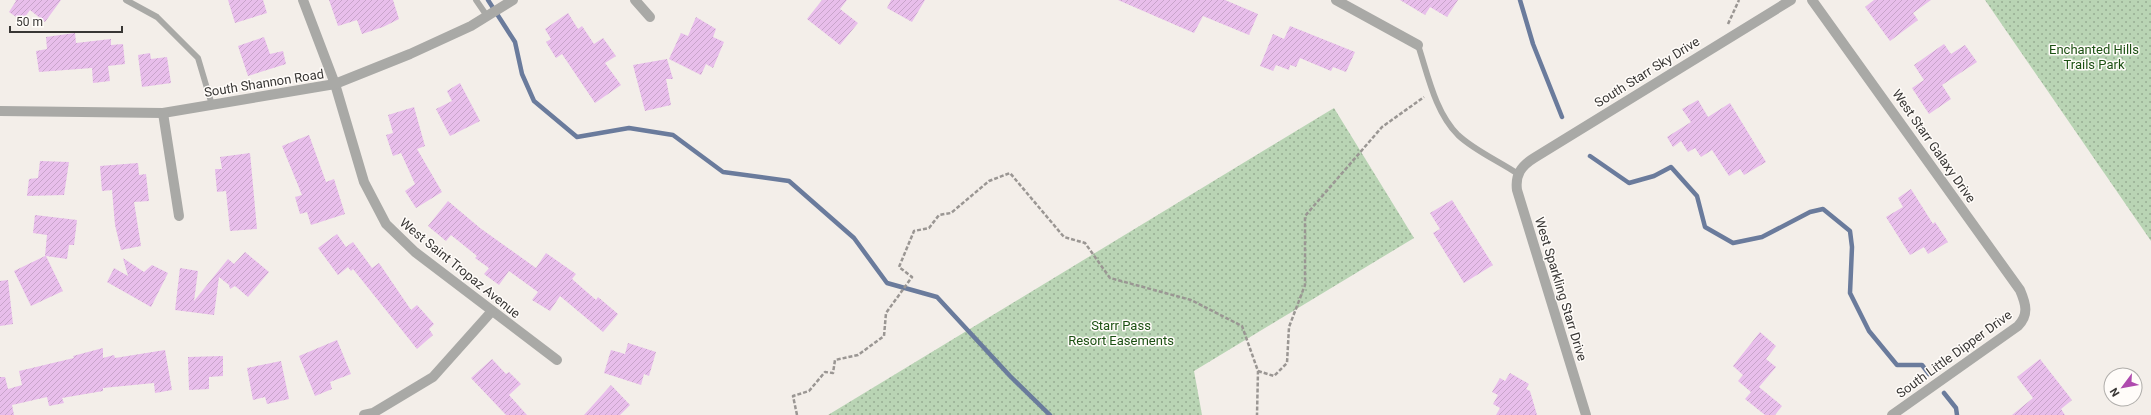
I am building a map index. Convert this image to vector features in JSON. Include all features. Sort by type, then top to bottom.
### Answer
[{"type":"street","name":"West Saint Tropaz Avenue","points":[[303,0],[335,84],[364,182],[386,224],[415,252],[557,360]]},
{"type":"street","points":[[635,0],[650,16]]},
{"type":"street","points":[[1336,0],[1418,45]]},
{"type":"street","name":"South Starr Sky Drive","points":[[1519,172],[1534,158],[1791,0]]},
{"type":"street","name":"West Starr Galaxy Drive","points":[[1812,0],[2020,290],[2026,304],[2026,311]]},
{"type":"street","name":"South Shannon Road","points":[[0,111],[163,113],[335,84],[410,54],[471,26],[510,1]]},
{"type":"street","points":[[163,113],[179,216]]},
{"type":"street","name":"West Sparkling Starr Drive","points":[[1519,172],[1516,180],[1517,190],[1586,415]]},
{"type":"street","points":[[370,414],[433,377],[492,311]]},
{"type":"street","name":"South Little Dipper Drive","points":[[1892,415],[2018,326],[2026,316],[2026,311]]},
{"type":"lane","points":[[126,0],[157,17],[198,58],[212,104]]},
{"type":"lane","points":[[476,0],[487,16]]},
{"type":"lane","points":[[1418,45],[1442,112],[1458,135],[1476,149],[1519,172]]},
{"type":"path","points":[[1727,39],[1728,20],[1739,0]]},
{"type":"path","points":[[1258,371],[1274,376],[1287,364],[1289,327],[1305,284],[1305,216],[1382,127],[1434,89]]},
{"type":"path","points":[[797,415],[794,396],[809,391],[825,372],[834,373],[835,360],[858,355],[884,336],[886,313],[912,277],[899,267],[914,231],[929,228],[939,215],[951,213],[989,181],[1010,173],[1064,237],[1085,243],[1110,278],[1191,300],[1242,326],[1258,371],[1257,415]]},
{"type":"green space","name":"Enchanted Hills Trails Park","points":[[1985,0],[2151,0],[2151,241]]},
{"type":"green space","name":"Starr Pass Resort Easements","points":[[1334,108],[1414,238],[1194,371],[1202,415],[828,415]]},
{"type":"building","points":[[15,0],[61,0],[45,22],[30,10],[22,21],[9,12],[16,1]]},
{"type":"building","points":[[228,0],[263,0],[267,13],[235,23]]},
{"type":"building","points":[[329,0],[393,0],[399,19],[383,27],[362,34],[357,20],[338,26]]},
{"type":"building","points":[[822,0],[847,0],[840,9],[858,23],[840,45],[807,19]]},
{"type":"building","points":[[891,0],[925,0],[912,22],[887,8]]},
{"type":"building","points":[[1118,0],[1225,0],[1258,14],[1249,35],[1203,16],[1194,33]]},
{"type":"building","points":[[1400,0],[1458,0],[1447,17],[1430,7],[1425,15]]},
{"type":"building","points":[[1874,0],[1931,0],[1913,13],[1918,20],[1890,41],[1865,7]]},
{"type":"building","points":[[568,13],[578,29],[582,26],[594,44],[603,38],[616,56],[605,63],[621,85],[595,103],[562,54],[556,58],[546,42],[551,39],[545,29]]},
{"type":"building","points":[[696,17],[716,29],[713,37],[724,42],[713,68],[706,64],[701,75],[669,59],[681,33],[688,36]]},
{"type":"building","points":[[1290,26],[1355,52],[1346,72],[1333,67],[1331,71],[1300,58],[1296,67],[1290,65],[1289,70],[1276,65],[1273,71],[1260,66],[1273,34],[1284,39]]},
{"type":"building","points":[[75,33],[76,43],[111,39],[111,45],[123,44],[125,64],[108,66],[110,81],[93,83],[92,68],[39,72],[36,51],[47,49],[46,37]]},
{"type":"building","points":[[264,37],[270,54],[283,51],[286,64],[248,76],[238,46]]},
{"type":"building","points":[[1944,44],[1951,54],[1965,45],[1977,62],[1942,85],[1951,99],[1929,114],[1912,88],[1924,80],[1914,65]]},
{"type":"building","points":[[150,53],[151,59],[167,57],[171,83],[142,87],[138,55]]},
{"type":"building","points":[[667,59],[673,79],[666,79],[671,105],[645,111],[633,65]]},
{"type":"building","points":[[460,83],[480,121],[450,136],[436,109],[452,101],[447,91]]},
{"type":"building","points":[[1698,100],[1708,117],[1730,103],[1766,162],[1744,175],[1740,169],[1729,176],[1712,150],[1701,157],[1695,148],[1688,152],[1681,141],[1673,147],[1667,137],[1691,122],[1682,109]]},
{"type":"building","points":[[414,107],[425,146],[417,149],[442,192],[416,208],[405,191],[415,184],[401,153],[393,156],[386,135],[393,133],[388,115]]},
{"type":"building","points":[[309,135],[326,182],[334,179],[345,214],[311,225],[307,212],[300,214],[295,197],[302,195],[282,146]]},
{"type":"building","points":[[250,153],[257,229],[230,231],[226,191],[217,192],[215,169],[222,169],[220,157]]},
{"type":"building","points":[[40,161],[69,162],[64,195],[27,196],[29,179],[38,178]]},
{"type":"building","points":[[138,163],[139,175],[146,174],[149,201],[134,202],[141,246],[121,250],[115,225],[112,190],[102,191],[100,166]]},
{"type":"building","points":[[1911,189],[1933,224],[1935,222],[1948,242],[1928,254],[1924,247],[1910,255],[1886,217],[1903,207],[1898,198]]},
{"type":"building","points":[[1452,200],[1493,265],[1464,283],[1433,233],[1440,229],[1430,213]]},
{"type":"building","points":[[448,201],[480,228],[536,268],[546,253],[576,274],[572,279],[596,300],[598,297],[618,314],[603,332],[560,296],[550,311],[532,300],[538,292],[509,271],[499,285],[484,274],[489,268],[475,258],[477,256],[451,235],[446,241],[428,226]]},
{"type":"building","points":[[35,215],[77,220],[74,245],[69,245],[67,259],[46,256],[63,291],[31,306],[14,271],[45,256],[47,235],[33,233]]},
{"type":"building","points":[[337,234],[346,247],[353,242],[372,268],[379,263],[411,310],[417,305],[434,324],[429,329],[433,335],[417,349],[353,269],[351,271],[348,267],[338,275],[318,248]]},
{"type":"building","points":[[245,252],[269,272],[248,297],[235,286],[230,289],[229,285],[219,277],[214,315],[175,310],[180,268],[198,271],[194,301],[228,259],[234,264]]},
{"type":"building","points":[[123,258],[144,272],[152,265],[168,273],[151,307],[107,282],[114,268],[128,276]]},
{"type":"building","points":[[8,280],[13,324],[0,326],[0,281]]},
{"type":"building","points":[[1760,332],[1776,346],[1766,359],[1776,367],[1759,387],[1782,406],[1775,415],[1765,415],[1745,399],[1751,392],[1738,381],[1743,375],[1733,366]]},
{"type":"building","points":[[337,340],[351,374],[330,382],[332,389],[315,396],[299,356]]},
{"type":"building","points":[[628,343],[656,352],[649,376],[644,374],[641,385],[604,373],[611,350],[625,354]]},
{"type":"building","points":[[103,348],[103,358],[114,355],[115,358],[165,350],[172,390],[155,393],[154,383],[103,388],[103,391],[62,398],[64,403],[49,406],[47,397],[12,405],[14,415],[0,415],[0,377],[5,377],[8,389],[22,385],[19,371],[74,358],[73,356]]},
{"type":"building","points":[[223,356],[223,376],[209,377],[209,389],[189,390],[188,357]]},
{"type":"building","points":[[492,359],[506,374],[509,372],[521,384],[509,395],[527,415],[506,415],[471,378]]},
{"type":"building","points":[[2040,359],[2072,400],[2061,409],[2065,415],[2012,415],[2033,398],[2017,377]]},
{"type":"building","points":[[281,361],[289,399],[267,404],[265,397],[253,400],[247,368]]},
{"type":"building","points":[[1510,373],[1529,384],[1526,389],[1530,391],[1537,415],[1496,415],[1500,408],[1493,404],[1498,395],[1492,392],[1500,378],[1505,381]]},
{"type":"building","points":[[611,385],[630,405],[620,415],[584,415]]},
{"type":"waterway","points":[[488,0],[515,42],[522,74],[534,101],[577,137],[629,128],[673,135],[723,172],[789,181],[854,238],[887,283],[937,297],[1010,376],[1050,415]]},
{"type":"waterway","points":[[1520,0],[1533,44],[1562,117]]},
{"type":"waterway","points":[[1590,156],[1629,183],[1654,176],[1671,167],[1697,196],[1705,227],[1733,243],[1762,237],[1810,212],[1823,209],[1850,231],[1852,247],[1850,293],[1869,331],[1897,365],[1922,365],[1929,374]]},
{"type":"waterway","points":[[1944,393],[1956,408],[1957,415]]}]
